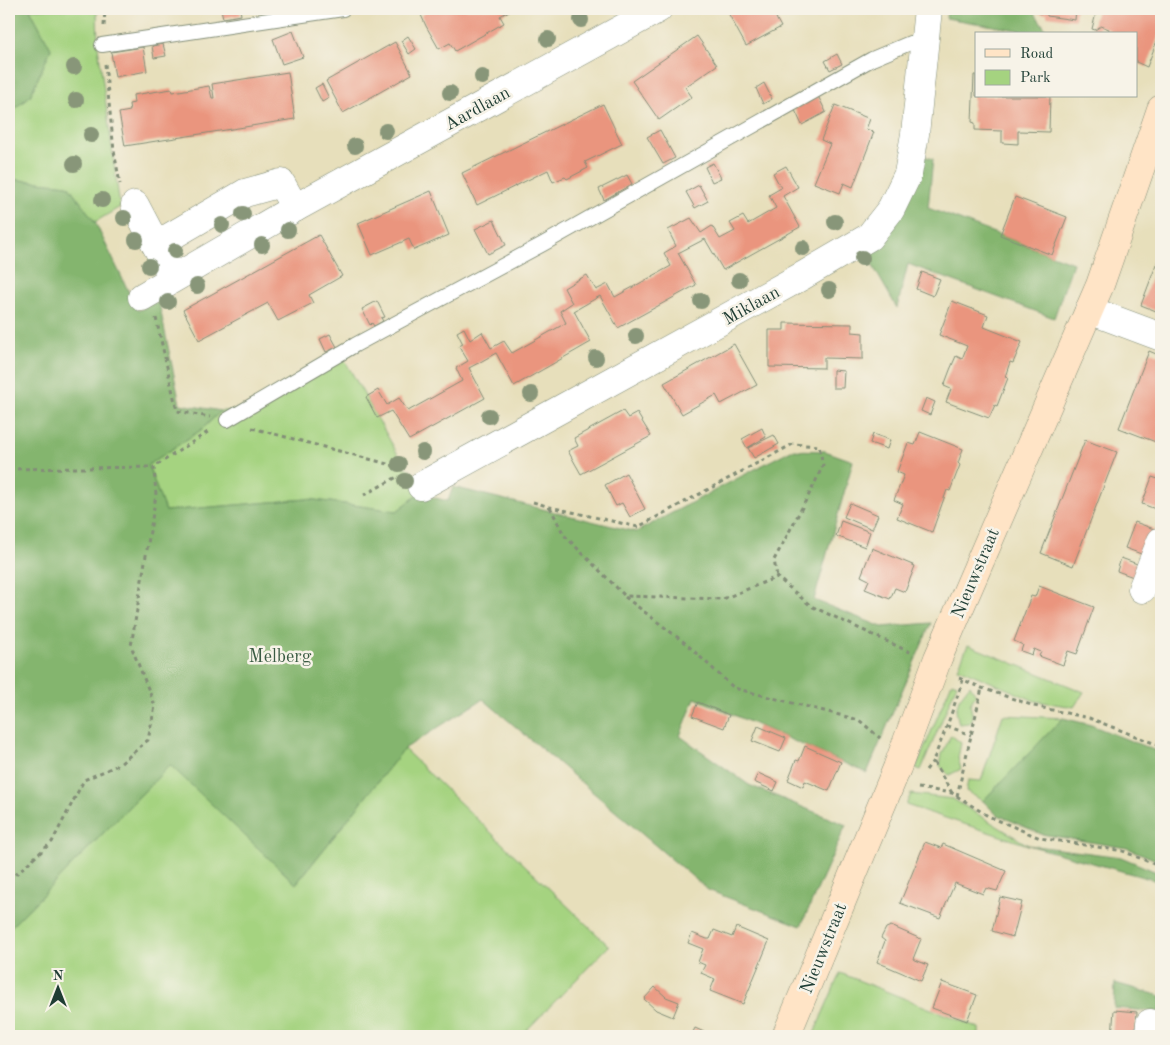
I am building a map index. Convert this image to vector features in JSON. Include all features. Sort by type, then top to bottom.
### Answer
[{"type":"street","name":"Aardlaan","points":[[142,296],[295,208],[658,9]]},
{"type":"street","name":"Miklaan","points":[[412,477],[795,280],[869,237],[891,209],[908,174],[915,134],[928,9]]},
{"type":"street","name":"Nieuwstraat","points":[[786,1036],[897,768],[938,658],[1100,284],[1161,109]]},
{"type":"street","points":[[156,245],[245,193],[281,183],[295,208]]},
{"type":"street","points":[[128,196],[173,278]]},
{"type":"street","points":[[1089,310],[1161,337]]},
{"type":"street","points":[[1142,589],[1161,541]]},
{"type":"lane","points":[[102,45],[343,9]]},
{"type":"lane","points":[[227,420],[355,345],[543,244],[872,59],[910,43],[925,44]]},
{"type":"path","points":[[105,9],[102,45],[114,151],[128,196]]},
{"type":"path","points":[[142,296],[153,303],[176,411],[227,420],[412,477]]},
{"type":"path","points":[[9,469],[154,467],[227,420]]},
{"type":"path","points":[[533,502],[638,527],[793,444],[819,446],[823,465],[814,487],[774,560],[777,577],[811,606],[913,654]]},
{"type":"path","points":[[9,880],[52,842],[84,780],[120,764],[148,740],[155,706],[131,646],[156,495],[154,467]]},
{"type":"path","points":[[364,495],[412,477]]},
{"type":"path","points":[[550,507],[564,535],[625,596],[685,643],[734,688],[859,720],[886,743]]},
{"type":"path","points":[[625,596],[723,599],[777,577]]},
{"type":"path","points":[[953,675],[982,688],[1034,706],[1089,718],[1161,746]]},
{"type":"path","points":[[952,793],[932,761],[963,680]]},
{"type":"path","points":[[957,796],[982,688]]},
{"type":"path","points":[[947,726],[971,735]]},
{"type":"path","points":[[914,787],[952,793],[988,816],[1040,838],[1123,851],[1161,868]]},
{"type":"green space","points":[[9,9],[30,9],[51,49],[30,96],[9,113]]},
{"type":"green space","points":[[30,9],[97,9],[98,46],[120,207],[95,222],[68,185],[9,179],[9,113],[30,96],[51,49]]},
{"type":"green space","points":[[947,9],[1032,9],[1048,32],[1029,32],[946,18]]},
{"type":"green space","points":[[923,156],[933,159],[928,208],[1073,263],[1054,318],[908,264],[897,308],[866,254]]},
{"type":"green space","name":"Melberg","points":[[9,179],[68,185],[95,222],[138,311],[153,303],[159,303],[180,404],[221,411],[201,430],[148,465],[165,511],[307,499],[397,511],[419,494],[448,501],[453,487],[636,532],[791,450],[825,451],[853,461],[814,600],[882,627],[931,623],[867,773],[695,698],[680,736],[749,785],[846,825],[801,926],[708,890],[483,699],[404,749],[296,884],[170,765],[9,929]]},
{"type":"green space","points":[[344,359],[405,467],[411,470],[419,494],[397,511],[307,499],[165,511],[148,465],[201,430],[221,411],[246,411]]},
{"type":"green space","points":[[968,645],[1084,692],[1074,707],[1035,701],[958,668]]},
{"type":"green space","points":[[952,682],[957,684],[921,770],[916,768]]},
{"type":"green space","points":[[970,685],[976,695],[970,704],[973,718],[970,723],[959,724],[956,711],[959,699]]},
{"type":"green space","points":[[1003,715],[1063,718],[983,801],[966,791],[968,780],[981,781]]},
{"type":"green space","points":[[1063,718],[1091,725],[1161,753],[1161,862],[1127,848],[1041,834],[996,814],[983,801]]},
{"type":"green space","points":[[951,735],[961,743],[958,758],[961,769],[949,775],[940,766],[942,754]]},
{"type":"green space","points":[[404,749],[609,946],[521,1036],[9,1036],[9,929],[171,764],[296,884]]},
{"type":"green space","points":[[911,794],[953,799],[1028,845],[906,805]]},
{"type":"green space","points":[[1028,845],[1121,857],[1161,874],[1161,882]]},
{"type":"green space","points":[[840,973],[979,1028],[979,1036],[813,1036]]},
{"type":"green space","points":[[1115,983],[1161,996],[1161,1012],[1114,1008]]},
{"type":"building","points":[[221,9],[240,9],[241,15],[223,18]]},
{"type":"building","points":[[432,9],[511,10],[500,16],[504,23],[455,51],[450,43],[439,49],[426,26],[421,15]]},
{"type":"building","points":[[726,9],[793,9],[776,18],[781,27],[746,46]]},
{"type":"building","points":[[1038,9],[1076,9],[1075,20],[1047,16],[1047,14],[1038,13]]},
{"type":"building","points":[[1097,9],[1161,9],[1161,30],[1147,67],[1138,63],[1138,32],[1108,32],[1109,29],[1101,26],[1095,30],[1092,29]]},
{"type":"building","points":[[293,31],[303,57],[282,64],[273,39]]},
{"type":"building","points":[[408,36],[416,49],[409,54],[401,41]]},
{"type":"building","points":[[697,36],[717,65],[685,87],[692,97],[659,120],[632,81]]},
{"type":"building","points":[[395,42],[412,74],[343,113],[326,81]]},
{"type":"building","points":[[163,44],[166,56],[154,58],[152,46]]},
{"type":"building","points":[[143,47],[147,71],[115,77],[111,52]]},
{"type":"building","points":[[837,54],[842,64],[830,70],[825,61]]},
{"type":"building","points":[[288,72],[295,119],[125,146],[119,113],[130,111],[129,104],[134,103],[133,95],[172,89],[173,92],[209,86],[212,98],[214,98],[212,84]]},
{"type":"building","points":[[974,75],[975,98],[1050,98],[1049,132],[1018,131],[1018,144],[1002,143],[1002,131],[975,130],[975,123],[972,122]]},
{"type":"building","points":[[764,83],[772,99],[763,104],[756,88]]},
{"type":"building","points":[[322,84],[329,98],[322,102],[315,88]]},
{"type":"building","points":[[818,96],[826,112],[802,125],[794,108]]},
{"type":"building","points":[[603,104],[622,144],[585,162],[588,168],[567,179],[565,177],[553,182],[548,170],[477,205],[462,173]]},
{"type":"building","points":[[835,105],[870,119],[866,129],[874,132],[853,187],[844,183],[840,193],[814,183],[830,144],[821,140]]},
{"type":"building","points":[[660,130],[675,158],[663,164],[647,137]]},
{"type":"building","points":[[713,163],[721,178],[712,182],[705,167]]},
{"type":"building","points":[[786,166],[798,187],[783,196],[800,227],[723,270],[705,239],[678,253],[696,285],[618,328],[600,296],[574,311],[591,342],[514,386],[496,353],[469,368],[485,398],[409,440],[391,411],[377,418],[366,397],[378,390],[387,405],[399,398],[408,411],[462,381],[456,368],[468,361],[459,346],[463,344],[457,332],[464,328],[470,340],[482,332],[491,348],[504,341],[512,353],[566,323],[560,311],[572,303],[564,288],[574,282],[587,275],[596,290],[608,284],[615,297],[671,266],[664,253],[676,246],[668,230],[691,218],[701,233],[712,226],[720,239],[735,231],[730,223],[743,216],[748,224],[776,208],[769,195],[781,188],[773,173]]},
{"type":"building","points":[[627,175],[632,184],[604,200],[599,189]]},
{"type":"building","points":[[699,185],[708,201],[695,208],[686,192]]},
{"type":"building","points":[[431,191],[449,235],[414,250],[409,239],[372,255],[358,223]]},
{"type":"building","points":[[1015,197],[1067,217],[1052,255],[1000,235]]},
{"type":"building","points":[[494,220],[506,245],[488,254],[475,229]]},
{"type":"building","points":[[319,235],[342,276],[309,295],[313,303],[278,321],[268,303],[199,340],[183,310]]},
{"type":"building","points":[[1161,252],[1161,313],[1141,305]]},
{"type":"building","points":[[922,272],[940,279],[933,296],[916,289]]},
{"type":"building","points":[[377,301],[385,317],[381,318],[383,321],[374,326],[372,323],[370,325],[362,309]]},
{"type":"building","points":[[952,301],[988,315],[984,327],[1022,342],[1013,363],[1010,362],[1005,377],[1008,378],[997,406],[995,405],[989,418],[946,402],[951,389],[944,386],[950,370],[956,356],[962,359],[967,346],[939,335]]},
{"type":"building","points":[[784,323],[852,324],[852,332],[863,333],[863,359],[824,358],[824,368],[769,367],[769,330],[784,330]]},
{"type":"building","points":[[330,334],[337,347],[326,352],[320,339]]},
{"type":"building","points":[[734,344],[757,385],[721,404],[716,395],[682,414],[664,383]]},
{"type":"building","points":[[1149,351],[1161,356],[1161,444],[1119,428]]},
{"type":"building","points":[[833,370],[844,371],[843,388],[833,388]]},
{"type":"building","points":[[926,398],[935,402],[930,415],[921,411]]},
{"type":"building","points":[[623,411],[628,418],[637,413],[651,436],[581,474],[568,451],[578,446],[574,438]]},
{"type":"building","points":[[762,428],[766,437],[747,448],[742,439]]},
{"type":"building","points":[[920,432],[963,449],[958,463],[960,465],[950,491],[947,490],[932,532],[897,518],[903,504],[894,500],[904,475],[897,472],[908,443],[915,445]]},
{"type":"building","points":[[873,434],[890,440],[887,449],[870,443]]},
{"type":"building","points":[[774,435],[779,444],[754,458],[748,448]]},
{"type":"building","points":[[1085,440],[1117,452],[1073,566],[1041,553]]},
{"type":"building","points":[[626,473],[645,509],[630,517],[622,503],[616,506],[605,485]]},
{"type":"building","points":[[1152,477],[1161,480],[1161,511],[1142,504]]},
{"type":"building","points":[[850,503],[878,515],[872,529],[844,517]]},
{"type":"building","points":[[841,521],[870,532],[865,547],[836,536]]},
{"type":"building","points":[[1135,522],[1154,529],[1144,555],[1125,548]]},
{"type":"building","points":[[872,548],[915,566],[905,592],[895,588],[890,599],[865,589],[869,580],[861,576]]},
{"type":"building","points":[[1121,558],[1140,565],[1136,578],[1117,571]]},
{"type":"building","points":[[1039,586],[1094,607],[1077,654],[1068,651],[1063,665],[1039,656],[1041,652],[1034,649],[1032,655],[1021,651],[1023,645],[1014,641],[1031,596],[1035,597]]},
{"type":"building","points":[[698,702],[729,715],[724,728],[692,716]]},
{"type":"building","points":[[758,726],[786,738],[780,752],[752,741]]},
{"type":"building","points":[[805,746],[841,762],[829,791],[805,781],[803,787],[788,780],[796,760],[799,761]]},
{"type":"building","points":[[758,773],[778,782],[774,791],[754,782]]},
{"type":"building","points":[[925,842],[941,848],[943,844],[1006,871],[997,891],[986,888],[983,894],[955,883],[940,918],[900,903]]},
{"type":"building","points":[[1000,897],[1022,902],[1013,937],[992,931]]},
{"type":"building","points":[[891,926],[921,939],[913,959],[928,965],[921,981],[877,962],[885,941],[881,938],[886,928]]},
{"type":"building","points":[[736,927],[769,941],[743,1004],[710,991],[715,979],[701,973],[705,965],[698,962],[703,949],[688,943],[692,933],[710,939],[714,930],[732,937]]},
{"type":"building","points":[[942,982],[977,995],[967,1021],[932,1008]]},
{"type":"building","points":[[655,987],[666,997],[679,1002],[673,1017],[656,1010],[644,999]]},
{"type":"building","points":[[1114,1010],[1137,1012],[1135,1036],[1112,1036]]},
{"type":"building","points":[[695,1028],[713,1036],[691,1036]]}]
